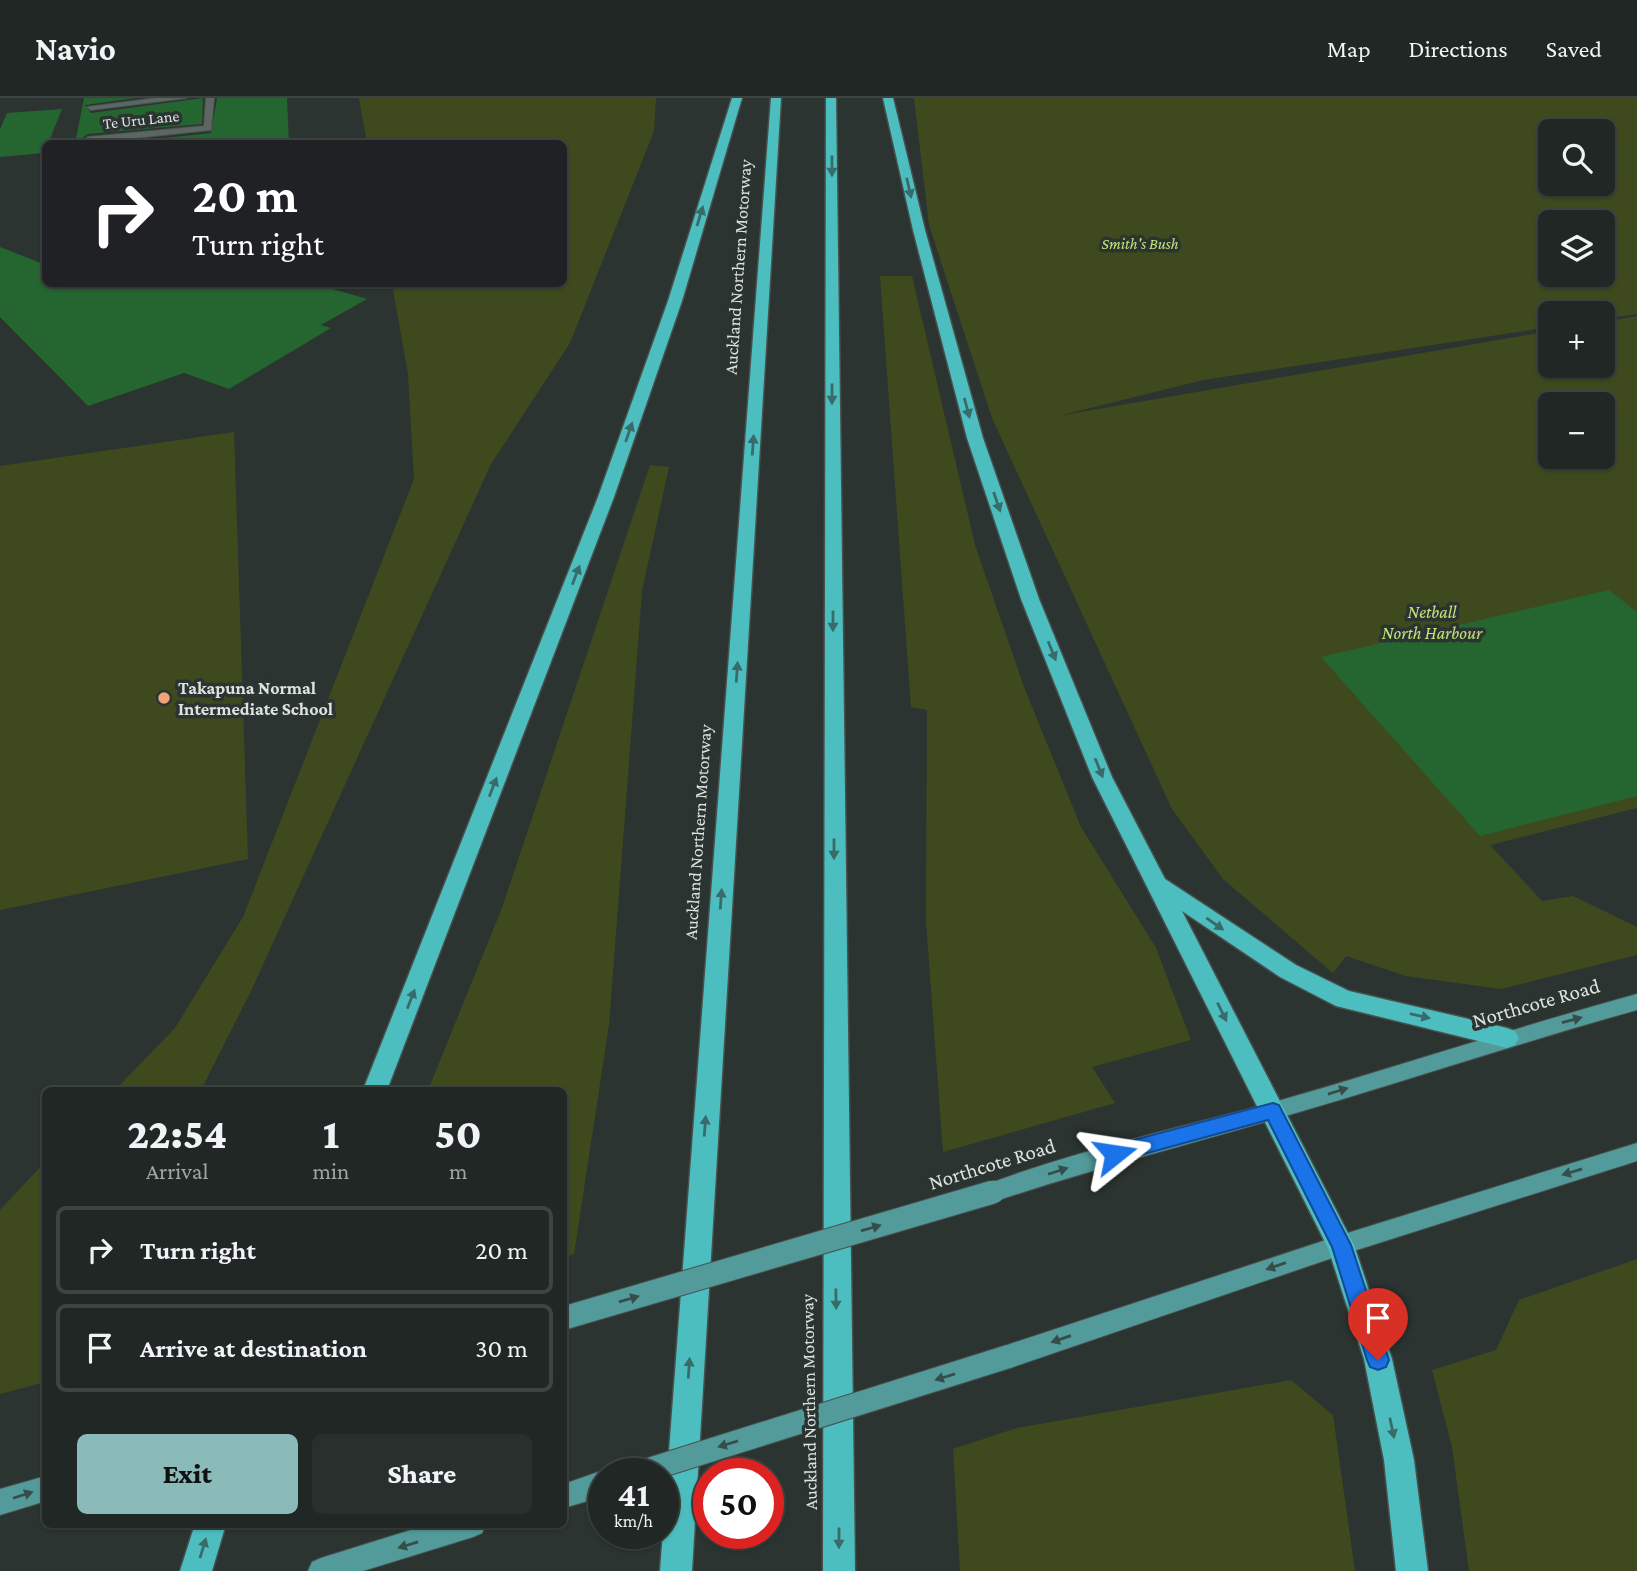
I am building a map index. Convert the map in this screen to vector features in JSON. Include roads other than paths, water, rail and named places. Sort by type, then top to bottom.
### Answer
[{"type":"highway","points":[[376,1087],[606,497],[674,301],[737,98]]},
{"type":"highway","name":"Auckland Northern Motorway","points":[[676,1571],[776,98]]},
{"type":"highway","name":"Auckland Northern Motorway","points":[[831,98],[839,1571]]},
{"type":"highway","points":[[888,98],[919,230],[975,438],[1030,599],[1102,777],[1341,1245],[1378,1360],[1399,1460],[1412,1571]]},
{"type":"highway","points":[[1159,885],[1288,971],[1344,999],[1507,1038]]},
{"type":"highway","points":[[196,1571],[210,1528]]},
{"type":"main road","name":"Northcote Road","points":[[567,1317],[993,1192],[1088,1161],[1273,1111],[1507,1038],[1637,1002]]},
{"type":"main road","points":[[679,1460],[1010,1356],[1341,1245],[1637,1152]]},
{"type":"main road","points":[[567,1495],[588,1488]]},
{"type":"main road","points":[[0,1502],[42,1489]]},
{"type":"main road","points":[[321,1571],[460,1528]]},
{"type":"street","name":"Te Uru Lane","points":[[91,107],[183,98]]},
{"type":"street","name":"Te Uru Lane","points":[[88,140],[208,128],[210,98]]},
{"type":"place","name":"Takapuna Normal Intermediate School","points":[[164,698]]},
{"type":"park label","name":"Smith's Bush","points":[[1140,243]]},
{"type":"park label","name":"Netball North Harbour","points":[[1432,622]]}]
